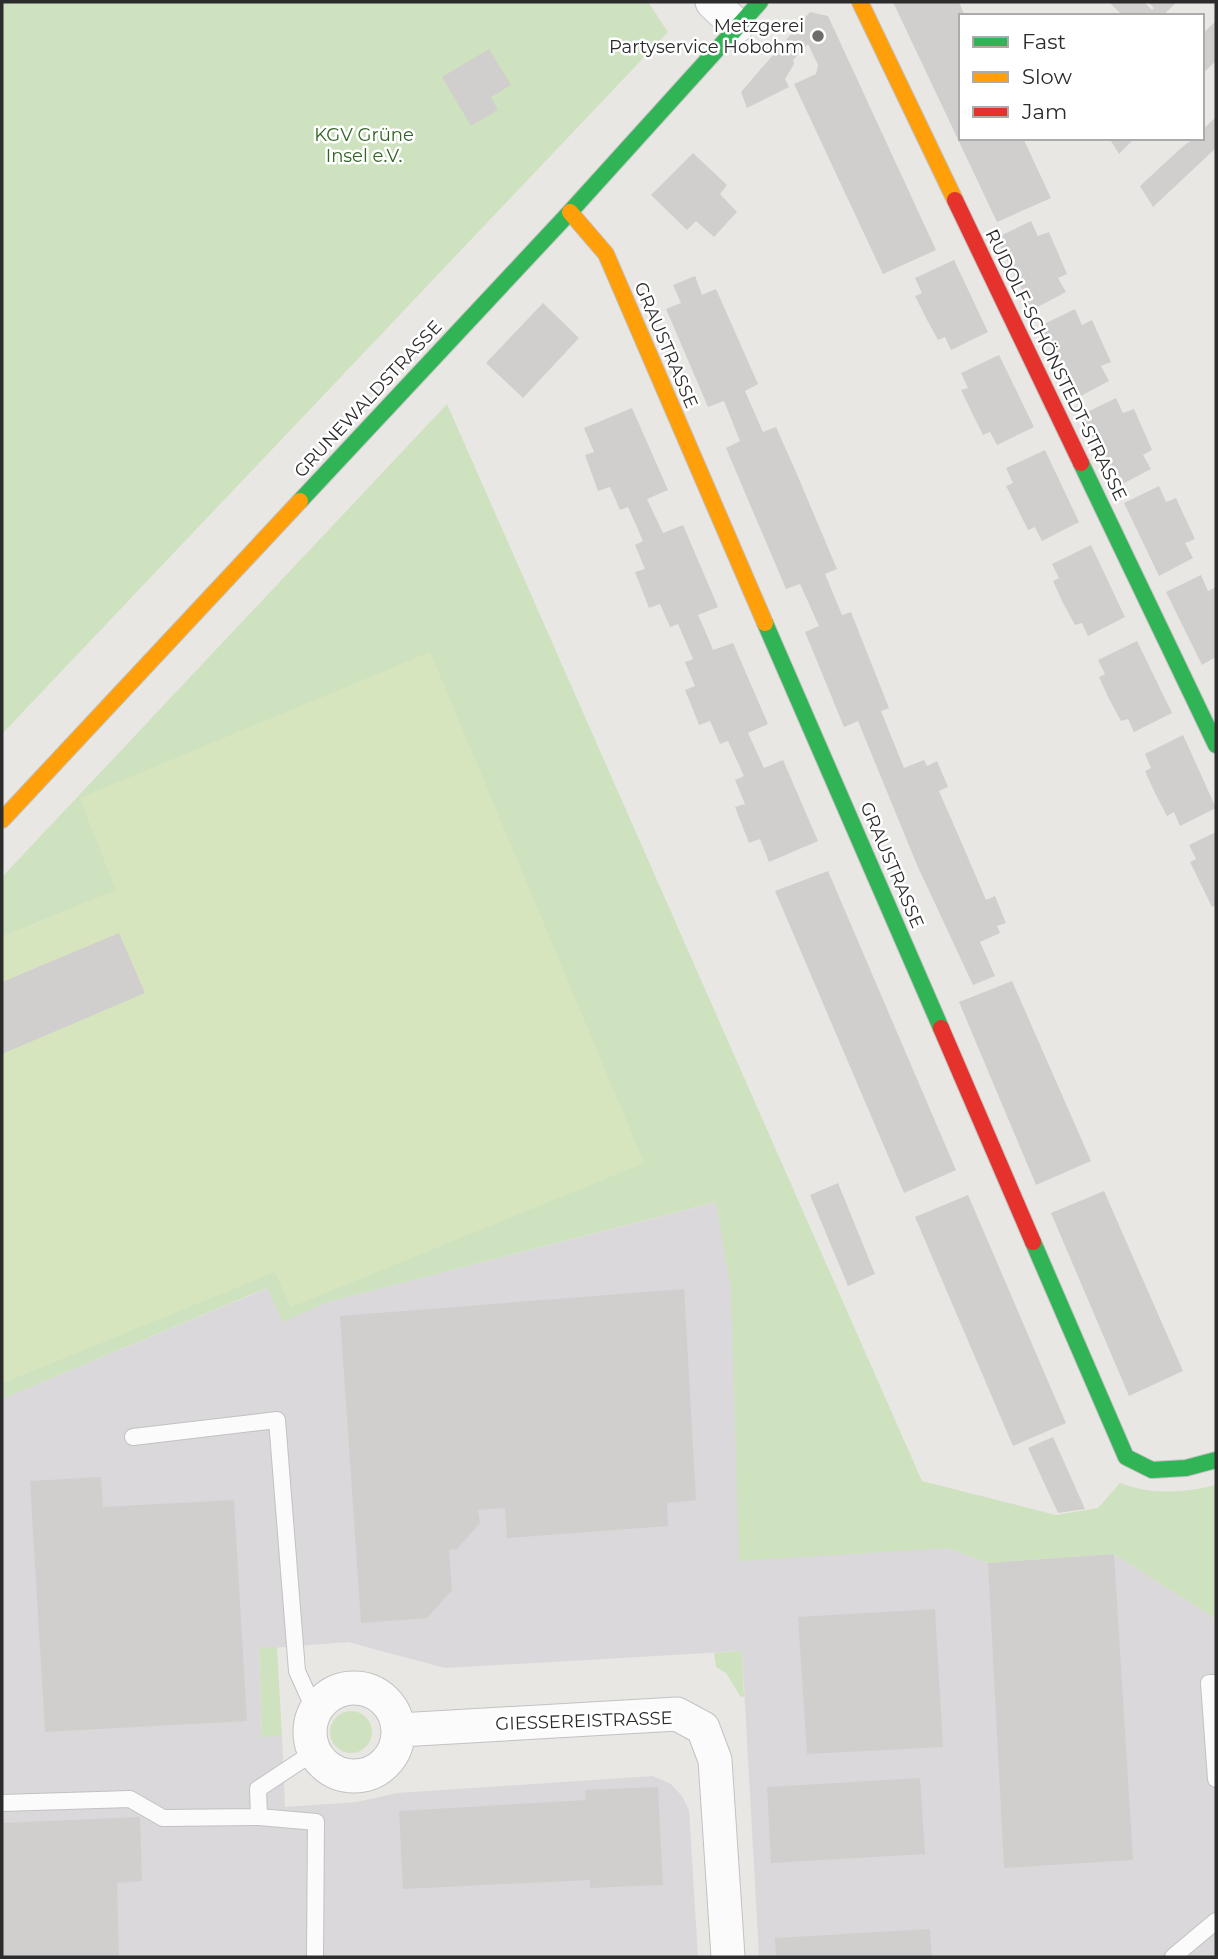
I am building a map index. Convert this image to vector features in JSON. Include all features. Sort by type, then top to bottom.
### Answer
[{"type":"street","points":[[712,2],[737,26]]},
{"type":"street","name":"GRUNEWALDSTRASSE","points":[[2,820],[570,212],[760,2]]},
{"type":"street","name":"RUDOLF-SCHÖNSTEDT-STRASSE","points":[[860,2],[1216,745]]},
{"type":"street","name":"GRAUSTRASSE","points":[[570,212],[606,254],[1126,1457],[1152,1470],[1186,1468],[1216,1460]]},
{"type":"street","points":[[364,1689],[388,1703],[399,1730],[397,1745],[390,1759],[365,1776],[335,1773],[323,1764],[314,1752],[309,1738],[315,1711],[324,1699],[336,1692],[364,1689]]},
{"type":"street","name":"GIESSEREISTRASSE","points":[[399,1730],[677,1714],[703,1728],[715,1760],[729,1957]]},
{"type":"lane","points":[[133,1437],[277,1420],[297,1671],[315,1711]]},
{"type":"lane","points":[[1216,1683],[1209,1683],[1216,1779]]},
{"type":"lane","points":[[259,1817],[258,1789],[314,1752]]},
{"type":"lane","points":[[2,1803],[130,1799],[163,1818],[259,1817],[316,1822],[315,1957]]},
{"type":"lane","points":[[1173,1957],[1216,1922]]},
{"type":"shaded area","points":[[717,1202],[731,1290],[947,1548],[988,1563],[1114,1554],[1216,1619],[1216,1957],[759,1957],[742,1651],[445,1668],[348,1642],[259,1649],[262,1736],[282,1736],[285,1807],[357,1802],[397,1793],[653,1776],[671,1784],[682,1796],[689,1810],[698,1957],[2,1957],[2,1399],[268,1288],[284,1321],[328,1302]]},
{"type":"green space","name":"KGV Grüne Insel e.V.","points":[[2,2],[648,2],[668,32],[2,734]]},
{"type":"green space","points":[[447,404],[922,1481],[1056,1515],[1098,1508],[1120,1483],[1168,1492],[1216,1485],[1216,1619],[1114,1554],[988,1563],[947,1548],[739,1561],[731,1290],[716,1202],[328,1302],[283,1322],[267,1288],[2,1399],[2,1383],[275,1271],[292,1307],[80,799],[117,890],[2,937],[2,877]]},
{"type":"green space","points":[[430,652],[644,1163],[291,1307],[275,1272],[2,1383],[2,937],[116,890],[80,798]]},
{"type":"green space","points":[[277,1647],[282,1736],[262,1737],[259,1648]]},
{"type":"green space","points":[[742,1651],[744,1697],[740,1696],[726,1673],[716,1667],[714,1653]]},
{"type":"green space","points":[[351,1711],[366,1717],[372,1732],[366,1747],[351,1753],[336,1747],[330,1732],[336,1717]]},
{"type":"building","points":[[893,2],[959,2],[964,14],[959,14],[959,140],[1024,140],[1051,198],[997,222]]},
{"type":"building","points":[[1109,2],[1144,2],[1152,10],[1154,8],[1148,2],[1177,2],[1164,14],[1121,14]]},
{"type":"building","points":[[810,12],[828,16],[936,250],[883,274],[794,84],[816,74],[818,65],[808,44],[793,60],[794,64],[785,79],[789,87],[747,108],[741,92]]},
{"type":"building","points":[[1216,21],[1216,61],[1204,72],[1204,32]]},
{"type":"building","points":[[489,49],[511,85],[491,97],[498,110],[471,126],[442,77]]},
{"type":"building","points":[[1216,117],[1216,148],[1153,207],[1140,186],[1191,140],[1204,140],[1204,128]]},
{"type":"building","points":[[1110,140],[1133,140],[1119,154]]},
{"type":"building","points":[[693,153],[727,185],[720,194],[737,212],[714,237],[696,221],[687,230],[651,195]]},
{"type":"building","points":[[1031,221],[1038,236],[1049,232],[1067,274],[1058,278],[1066,292],[1032,310],[996,238]]},
{"type":"building","points":[[954,260],[988,332],[951,350],[945,337],[938,340],[915,296],[922,293],[915,278]]},
{"type":"building","points":[[695,276],[702,295],[716,289],[758,384],[745,391],[763,432],[776,427],[796,472],[837,569],[825,574],[842,615],[851,612],[889,708],[881,711],[904,768],[924,760],[927,766],[937,761],[948,787],[939,791],[986,900],[995,896],[1006,923],[997,926],[1000,933],[980,942],[995,976],[973,985],[917,865],[858,721],[844,727],[805,632],[819,626],[800,584],[786,589],[726,448],[740,441],[724,401],[708,407],[666,309],[681,303],[673,285]]},
{"type":"building","points":[[543,303],[579,338],[523,398],[486,363]]},
{"type":"building","points":[[1075,309],[1082,325],[1092,320],[1111,362],[1101,366],[1109,381],[1075,399],[1040,326]]},
{"type":"building","points":[[999,355],[1034,427],[997,445],[990,432],[983,435],[961,390],[968,388],[961,373]]},
{"type":"building","points":[[1116,398],[1123,413],[1134,409],[1152,450],[1143,455],[1151,469],[1117,487],[1081,415]]},
{"type":"building","points":[[632,408],[668,490],[647,499],[663,533],[683,525],[718,607],[698,615],[713,650],[733,643],[768,724],[748,733],[764,768],[783,760],[818,841],[769,862],[760,839],[749,843],[735,807],[745,804],[735,780],[744,776],[728,741],[720,744],[710,721],[699,725],[685,690],[695,686],[685,662],[693,659],[678,624],[670,627],[660,604],[649,608],[635,572],[645,569],[635,545],[643,541],[628,507],[620,510],[610,487],[598,491],[585,455],[594,452],[584,428]]},
{"type":"building","points":[[1045,450],[1079,522],[1042,541],[1035,527],[1028,530],[1006,486],[1013,483],[1006,468]]},
{"type":"building","points":[[1159,486],[1166,502],[1176,498],[1195,539],[1185,543],[1193,558],[1159,576],[1124,503]]},
{"type":"building","points":[[1091,545],[1125,617],[1088,636],[1082,623],[1075,625],[1063,603],[1053,581],[1059,578],[1052,564]]},
{"type":"building","points":[[1201,575],[1208,591],[1216,587],[1216,657],[1202,665],[1166,592]]},
{"type":"building","points":[[1137,641],[1172,713],[1134,732],[1128,719],[1121,721],[1109,699],[1099,677],[1105,674],[1098,660]]},
{"type":"building","points":[[1183,735],[1216,808],[1180,826],[1174,812],[1167,816],[1155,793],[1145,771],[1151,768],[1145,754]]},
{"type":"building","points":[[1216,832],[1216,905],[1212,907],[1190,862],[1196,859],[1189,845]]},
{"type":"building","points":[[828,871],[956,1170],[904,1193],[775,891]]},
{"type":"building","points":[[119,933],[145,993],[2,1054],[2,982]]},
{"type":"building","points":[[1012,981],[1091,1161],[1036,1185],[959,1002]]},
{"type":"building","points":[[838,1183],[875,1274],[848,1286],[810,1195]]},
{"type":"building","points":[[1104,1191],[1183,1371],[1129,1396],[1051,1213]]},
{"type":"building","points":[[968,1195],[1066,1423],[1013,1446],[915,1217]]},
{"type":"building","points":[[684,1289],[696,1500],[667,1503],[668,1526],[507,1538],[505,1508],[478,1510],[480,1523],[457,1549],[449,1550],[452,1590],[427,1618],[361,1623],[340,1316]]},
{"type":"building","points":[[1053,1437],[1085,1509],[1058,1513],[1028,1448]]},
{"type":"building","points":[[101,1477],[103,1507],[234,1500],[247,1721],[45,1732],[30,1481]]},
{"type":"building","points":[[1114,1554],[1133,1860],[1004,1868],[988,1563]]},
{"type":"building","points":[[935,1609],[943,1747],[807,1754],[798,1617]]},
{"type":"building","points":[[920,1778],[925,1854],[771,1863],[767,1787]]},
{"type":"building","points":[[658,1787],[663,1885],[590,1888],[590,1880],[403,1889],[399,1811],[586,1800],[585,1790]]},
{"type":"building","points":[[140,1817],[142,1881],[117,1883],[119,1957],[2,1957],[2,1823]]},
{"type":"building","points":[[930,1929],[932,1957],[776,1957],[775,1938]]},
{"type":"traffic: fast","points":[[300,501],[570,212],[760,2]]},
{"type":"traffic: fast","points":[[1081,463],[1216,745]]},
{"type":"traffic: fast","points":[[765,623],[941,1028]]},
{"type":"traffic: fast","points":[[1033,1242],[1126,1457],[1152,1470],[1186,1468],[1216,1460]]},
{"type":"traffic: slow","points":[[860,2],[955,200]]},
{"type":"traffic: slow","points":[[570,212],[606,254],[765,623]]},
{"type":"traffic: slow","points":[[2,820],[300,501]]},
{"type":"traffic: jam","points":[[955,200],[1081,463]]},
{"type":"traffic: jam","points":[[941,1028],[1033,1242]]},
{"type":"place","name":"Metzgerei Partyservice Hobohm","points":[[818,36]]}]
